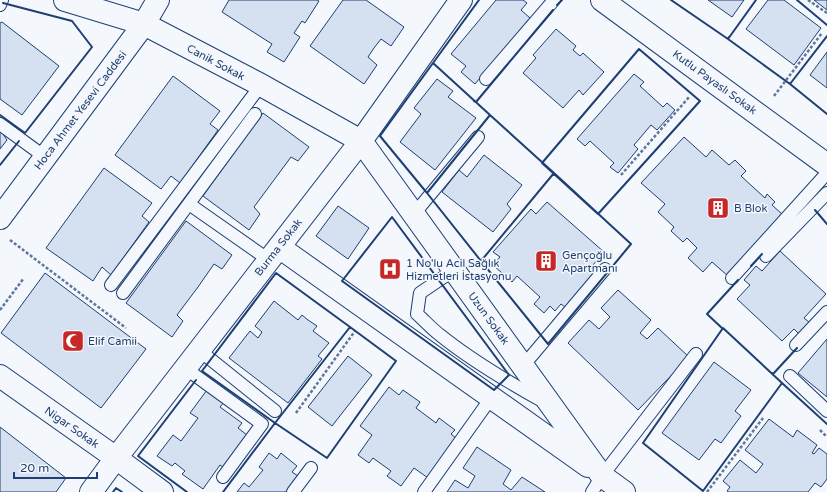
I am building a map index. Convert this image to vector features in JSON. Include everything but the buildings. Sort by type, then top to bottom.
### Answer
[{"type":"street","name":"Canik Sokak","points":[[64,0],[144,24],[261,85],[361,141]]},
{"type":"street","name":"Hoca Ahmet Yesevi Caddesi","points":[[0,218],[144,24],[158,0]]},
{"type":"street","name":"Burma Sokak","points":[[91,492],[361,141],[461,0]]},
{"type":"street","name":"Kutlu Payaslı Sokak","points":[[602,0],[827,165]]},
{"type":"street","name":"Uzun Sokak","points":[[361,141],[553,408],[597,484]]},
{"type":"street","name":"Uzun Sokak","points":[[274,254],[370,311],[491,398],[597,484],[624,492]]},
{"type":"street","name":"Nigar Sokak","points":[[0,376],[162,492]]},
{"type":"lane","points":[[0,5],[2,0]]},
{"type":"lane","points":[[486,79],[554,0]]},
{"type":"lane","points":[[110,285],[261,85]]},
{"type":"lane","points":[[123,293],[255,114]]},
{"type":"lane","points":[[0,124],[45,157]]},
{"type":"lane","points":[[414,214],[478,137]]},
{"type":"lane","points":[[732,278],[827,173]]},
{"type":"lane","points":[[766,256],[827,192]]},
{"type":"lane","points":[[189,204],[274,254]]},
{"type":"lane","points":[[523,366],[605,269]]},
{"type":"lane","points":[[454,270],[420,293],[417,314],[439,335],[478,362],[553,408]]},
{"type":"lane","points":[[796,345],[827,312]]},
{"type":"lane","points":[[199,350],[275,411]]},
{"type":"lane","points":[[597,484],[696,354]]},
{"type":"lane","points":[[186,368],[262,424],[223,477]]},
{"type":"lane","points":[[790,376],[827,411]]},
{"type":"lane","points":[[424,492],[491,398]]},
{"type":"lane","points":[[293,492],[311,468]]},
{"type":"path","points":[[808,0],[827,13]]},
{"type":"path","points":[[759,115],[822,33]]},
{"type":"path","points":[[620,175],[707,77]]},
{"type":"path","points":[[23,250],[126,328]]},
{"type":"path","points":[[0,310],[24,278]]},
{"type":"path","points":[[293,417],[370,311]]},
{"type":"path","points":[[707,492],[763,418]]},
{"type":"wall","points":[[434,64],[433,63],[479,0]]},
{"type":"wall","points":[[557,5],[562,0]]},
{"type":"wall","points":[[671,0],[728,39],[729,37]]},
{"type":"wall","points":[[756,0],[728,39],[790,84],[827,36]]},
{"type":"wall","points":[[797,0],[827,25]]},
{"type":"wall","points":[[0,115],[25,133],[92,47],[72,21],[3,3]]},
{"type":"wall","points":[[474,101],[476,102],[553,10]]},
{"type":"wall","points":[[639,49],[700,101],[598,214],[542,163],[639,49]]},
{"type":"wall","points":[[433,63],[490,115],[427,193],[380,136],[433,63]]},
{"type":"wall","points":[[790,83],[827,114]]},
{"type":"wall","points":[[490,115],[554,173],[481,261],[427,193],[490,115]]},
{"type":"wall","points":[[0,165],[19,141]]},
{"type":"wall","points":[[554,173],[631,244],[548,344],[481,261],[554,173]]},
{"type":"wall","points":[[815,210],[827,224]]},
{"type":"wall","points":[[392,217],[509,375],[494,390],[342,281],[392,217]]},
{"type":"wall","points":[[751,266],[762,254]]},
{"type":"wall","points":[[276,273],[350,327],[275,423],[202,371],[276,273]]},
{"type":"wall","points":[[723,329],[707,314],[738,280]]},
{"type":"wall","points":[[350,327],[396,361],[327,458],[275,423],[350,327]]},
{"type":"wall","points":[[723,328],[782,383],[703,491],[643,443],[723,328]]},
{"type":"wall","points":[[772,373],[773,374],[797,348]]},
{"type":"wall","points":[[187,492],[138,456],[196,380]]},
{"type":"wall","points":[[782,383],[827,424]]},
{"type":"wall","points":[[223,492],[274,423]]},
{"type":"wall","points":[[113,492],[116,488],[122,492]]},
{"type":"place","name":"B Blok","points":[[718,208]]},
{"type":"place","name":"Gençoğlu Apartmanı","points":[[546,261]]},
{"type":"place","name":"1 No'lu Acil Sağlık Hizmetleri İstasyonu","points":[[390,269]]},
{"type":"place","name":"Elif Camii","points":[[73,341]]}]
